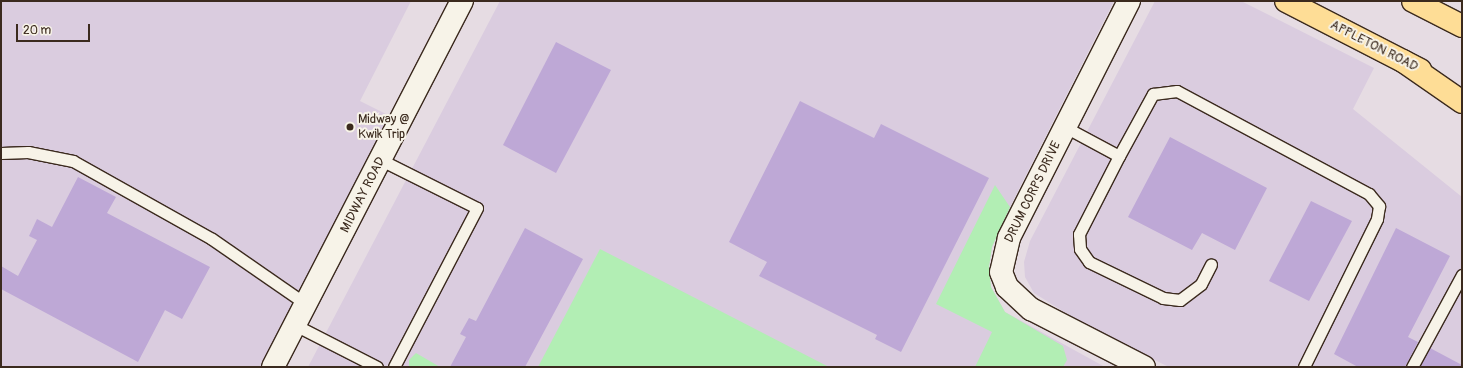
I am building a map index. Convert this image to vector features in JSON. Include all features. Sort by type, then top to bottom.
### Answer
[{"type":"main road","name":"APPLETON ROAD","points":[[1286,1],[1403,62],[1462,90]]},
{"type":"main road","points":[[1413,1],[1462,26]]},
{"type":"main road","points":[[1403,62],[1462,102]]},
{"type":"street","name":"MIDWAY ROAD","points":[[273,367],[462,1]]},
{"type":"street","name":"DRUM CORPS DRIVE","points":[[1130,1],[1009,238],[1002,272],[1007,288],[1031,309],[1144,367]]},
{"type":"lane","points":[[1211,264],[1201,284],[1180,300],[1163,298],[1089,262],[1080,249],[1079,234],[1153,94],[1177,91],[1369,194],[1379,206],[1377,219],[1304,367]]},
{"type":"lane","points":[[1065,127],[1119,156]]},
{"type":"lane","points":[[1,153],[28,152],[73,161],[212,239],[306,304]]},
{"type":"lane","points":[[381,160],[477,208],[394,367]]},
{"type":"lane","points":[[1412,367],[1462,276]]},
{"type":"lane","points":[[295,325],[377,367]]},
{"type":"shaded area","points":[[1,1],[411,1],[360,101],[400,121],[273,367],[1,367]]},
{"type":"shaded area","points":[[500,1],[1114,1],[1010,207],[992,247],[989,267],[991,287],[1005,312],[1105,367],[308,367]]},
{"type":"shaded area","points":[[1155,1],[1241,1],[1374,68],[1353,109],[1462,197],[1462,367],[1169,367],[1093,330],[1034,293],[1025,277],[1024,262],[1030,241]]},
{"type":"green space","points":[[995,185],[1010,207],[992,247],[989,267],[991,287],[1005,312],[1063,346],[1067,360],[1063,367],[975,367],[992,332],[936,304]]},
{"type":"green space","points":[[600,249],[829,367],[538,367]]},
{"type":"green space","points":[[416,353],[440,367],[409,367],[409,360]]},
{"type":"building","points":[[556,42],[611,70],[556,173],[503,145]]},
{"type":"building","points":[[800,101],[874,138],[881,124],[989,178],[901,352],[875,339],[877,335],[759,276],[767,262],[729,242]]},
{"type":"building","points":[[1170,137],[1267,188],[1235,250],[1202,233],[1192,250],[1128,217]]},
{"type":"building","points":[[78,177],[116,197],[107,213],[210,267],[182,319],[165,310],[138,362],[1,289],[1,266],[18,276],[37,240],[29,236],[37,219],[52,227]]},
{"type":"building","points":[[1311,201],[1352,221],[1309,301],[1269,281]]},
{"type":"building","points":[[525,228],[583,259],[525,367],[450,367],[466,337],[460,334],[469,318],[476,321]]},
{"type":"building","points":[[1396,228],[1450,256],[1408,337],[1418,342],[1405,367],[1358,367],[1334,354]]},
{"type":"building","points":[[1430,348],[1462,365],[1462,367],[1420,367]]},
{"type":"place","name":"Midway @ Kwik Trip","points":[[350,127]]}]
